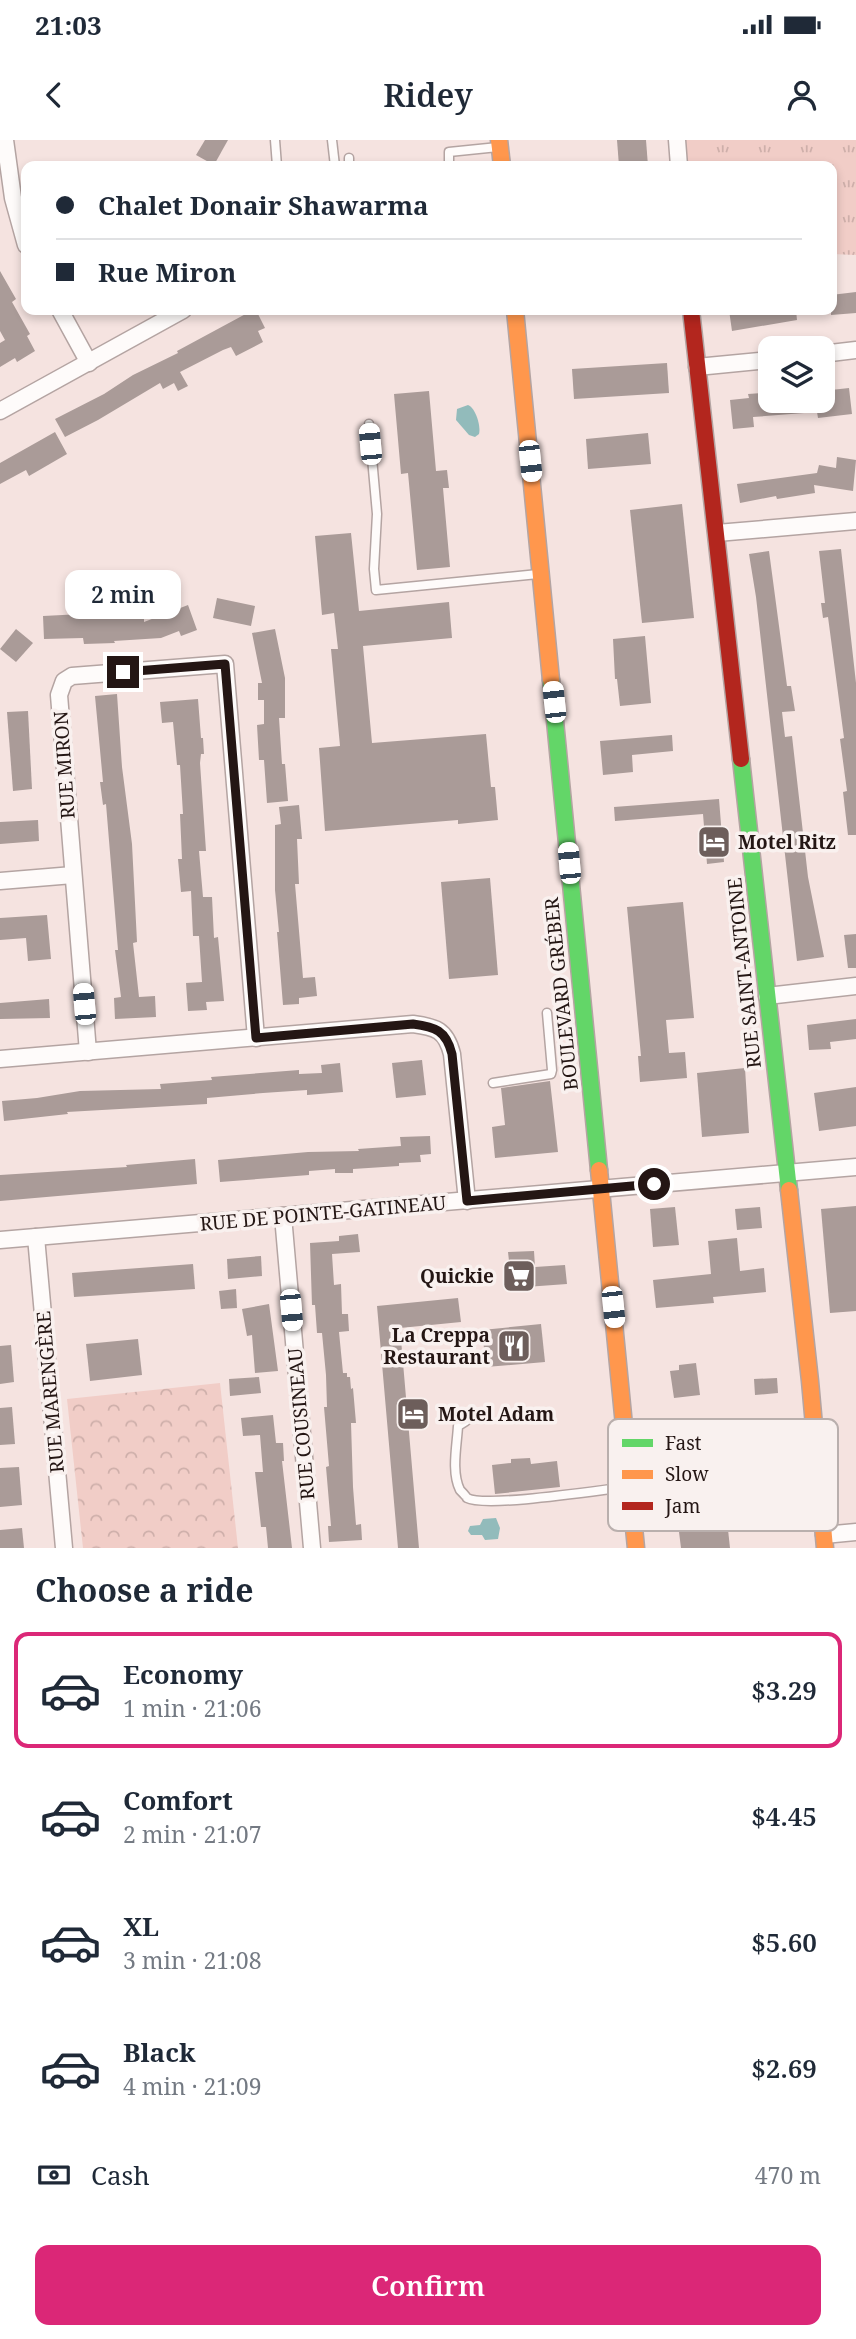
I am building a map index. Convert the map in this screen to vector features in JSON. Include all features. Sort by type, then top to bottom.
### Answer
[{"type":"main road","name":"BOULEVARD GRÉBER","points":[[515,315],[624,1419]]},
{"type":"main road","name":"RUE SAINT-ANTOINE","points":[[692,315],[812,1419]]},
{"type":"street","points":[[5,140],[13,198],[21,227]]},
{"type":"street","points":[[677,140],[679,161]]},
{"type":"street","points":[[63,315],[89,363]]},
{"type":"street","points":[[0,411],[174,315]]},
{"type":"street","points":[[835,352],[856,350]]},
{"type":"street","points":[[697,367],[758,360]]},
{"type":"street","points":[[717,533],[856,521]]},
{"type":"street","name":"RUE MIRON","points":[[88,1052],[59,695],[64,681],[72,676],[225,664],[256,1038]]},
{"type":"street","points":[[0,881],[72,874]]},
{"type":"street","points":[[767,996],[856,986]]},
{"type":"street","points":[[0,1059],[413,1024],[429,1026],[440,1031],[449,1041],[452,1054],[467,1201]]},
{"type":"street","name":"RUE DE POINTE-GATINEAU","points":[[0,1240],[856,1167]]},
{"type":"street","name":"RUE COUSINEAU","points":[[283,1216],[312,1548]]},
{"type":"street","name":"RUE MARENGÈRE","points":[[36,1237],[64,1548]]},
{"type":"street","points":[[825,1542],[856,1532]]},
{"type":"lane","points":[[275,140],[277,161]]},
{"type":"lane","points":[[332,140],[334,161]]},
{"type":"lane","points":[[449,161],[449,152],[499,144]]},
{"type":"lane","points":[[369,424],[377,514],[374,569],[376,590],[541,573]]},
{"type":"lane","points":[[493,1083],[551,1074],[547,1013]]},
{"type":"lane","points":[[466,1421],[458,1426],[456,1466],[460,1490],[468,1498],[488,1501],[514,1500],[608,1489]]},
{"type":"green space","points":[[677,140],[856,140],[856,255],[837,254],[837,161],[679,161]]},
{"type":"green space","points":[[220,1383],[238,1548],[83,1548],[67,1399]]},
{"type":"water","points":[[468,405],[476,414],[479,423],[479,434],[475,437],[469,435],[456,420],[457,409]]},
{"type":"water","points":[[496,1518],[500,1528],[498,1539],[485,1540],[482,1535],[471,1535],[468,1531],[470,1526],[480,1525],[483,1519]]},
{"type":"building","points":[[205,140],[228,140],[216,161],[207,161],[196,155]]},
{"type":"building","points":[[617,140],[646,140],[648,161],[619,161]]},
{"type":"building","points":[[0,271],[16,299],[12,302],[30,334],[27,336],[35,351],[17,362],[15,358],[0,367],[0,343],[5,340],[0,331]]},
{"type":"building","points":[[856,292],[856,313],[837,315],[837,294]]},
{"type":"building","points":[[244,315],[258,315],[265,328],[258,331],[263,342],[236,356],[231,347],[180,372],[188,386],[178,391],[174,383],[163,389],[160,383],[65,437],[55,419],[178,353],[177,351]]},
{"type":"building","points":[[730,315],[796,315],[797,320],[732,331]]},
{"type":"building","points":[[667,363],[669,393],[574,399],[572,369]]},
{"type":"building","points":[[849,388],[852,414],[818,418],[817,413],[835,413],[835,390]]},
{"type":"building","points":[[429,391],[436,471],[447,470],[449,488],[443,488],[450,567],[417,570],[408,473],[401,474],[394,394]]},
{"type":"building","points":[[758,393],[758,413],[804,413],[753,417],[754,427],[733,429],[730,400],[749,398],[748,394]]},
{"type":"building","points":[[55,432],[67,454],[29,476],[26,470],[0,484],[0,463]]},
{"type":"building","points":[[648,433],[651,464],[588,469],[586,439]]},
{"type":"building","points":[[837,457],[856,460],[853,491],[814,485],[815,493],[777,499],[776,496],[740,503],[737,484],[817,473],[819,465],[836,468]]},
{"type":"building","points":[[682,504],[694,618],[642,623],[630,510]]},
{"type":"building","points":[[351,533],[359,611],[449,602],[452,638],[363,646],[372,743],[486,734],[491,787],[495,787],[498,820],[458,824],[458,820],[325,831],[319,748],[340,746],[331,649],[338,649],[334,613],[322,615],[315,536]]},
{"type":"building","points":[[841,549],[856,683],[856,835],[848,835],[843,792],[847,791],[840,739],[844,738],[828,617],[823,618],[821,603],[825,603],[819,551]]},
{"type":"building","points":[[769,551],[787,686],[791,686],[795,711],[782,712],[785,737],[792,736],[808,877],[824,957],[797,961],[749,554]]},
{"type":"building","points":[[217,598],[255,606],[251,626],[213,618]]},
{"type":"building","points":[[188,605],[197,630],[181,636],[179,631],[161,638],[84,644],[83,638],[44,639],[43,616],[82,614],[82,611],[144,611],[144,622]]},
{"type":"building","points":[[16,629],[33,643],[16,662],[0,649]]},
{"type":"building","points":[[275,629],[285,678],[285,718],[279,718],[288,801],[267,803],[264,760],[259,760],[257,725],[264,724],[264,700],[258,700],[258,683],[262,683],[252,633]]},
{"type":"building","points":[[645,636],[651,703],[620,706],[615,679],[613,639]]},
{"type":"building","points":[[117,694],[122,767],[132,844],[137,942],[133,943],[139,997],[155,996],[156,1017],[115,1019],[114,998],[121,997],[115,950],[118,950],[106,804],[103,805],[100,782],[103,782],[95,696]]},
{"type":"building","points":[[198,699],[204,754],[201,754],[200,763],[206,851],[199,851],[203,897],[212,897],[214,938],[218,937],[224,1001],[206,1002],[207,1010],[188,1011],[186,983],[202,982],[199,936],[193,936],[191,891],[181,892],[178,859],[182,859],[180,814],[183,814],[180,765],[177,765],[173,722],[162,723],[160,702]]},
{"type":"building","points":[[28,711],[32,789],[13,791],[7,712]]},
{"type":"building","points":[[672,735],[673,751],[632,755],[633,772],[603,775],[600,741]]},
{"type":"building","name":"Motel Ritz","points":[[719,799],[724,862],[707,864],[703,814],[615,821],[614,807]]},
{"type":"building","points":[[299,805],[302,839],[297,839],[299,884],[295,884],[303,978],[315,977],[317,996],[299,998],[299,1004],[283,1005],[275,890],[275,825],[281,824],[279,807]]},
{"type":"building","points":[[38,820],[39,841],[0,844],[0,822]]},
{"type":"building","points":[[490,878],[498,975],[449,979],[441,882]]},
{"type":"building","points":[[683,902],[694,1018],[666,1020],[669,1053],[685,1052],[687,1078],[640,1082],[638,1056],[641,1056],[627,907]]},
{"type":"building","points":[[47,915],[51,959],[28,961],[26,938],[0,940],[0,918]]},
{"type":"building","points":[[856,934],[856,968],[848,968],[844,935]]},
{"type":"building","points":[[49,999],[50,1018],[0,1019],[0,1003]]},
{"type":"building","points":[[856,1019],[856,1039],[830,1042],[831,1049],[809,1050],[807,1025]]},
{"type":"building","points":[[422,1060],[426,1095],[396,1098],[392,1063]]},
{"type":"building","points":[[340,1063],[343,1092],[307,1095],[307,1090],[263,1093],[207,1098],[207,1104],[67,1112],[68,1114],[4,1121],[2,1101],[80,1091],[161,1089],[160,1084],[212,1080],[211,1077],[299,1070],[299,1074],[322,1073],[321,1065]]},
{"type":"building","points":[[745,1068],[749,1133],[702,1137],[697,1073]]},
{"type":"building","points":[[550,1081],[558,1152],[495,1158],[492,1127],[505,1125],[501,1088]]},
{"type":"building","points":[[856,1087],[856,1126],[819,1131],[814,1093]]},
{"type":"building","points":[[430,1136],[431,1154],[420,1155],[421,1162],[353,1169],[353,1173],[335,1173],[335,1169],[309,1171],[309,1175],[220,1182],[218,1160],[308,1152],[359,1151],[358,1149],[401,1146],[400,1137]]},
{"type":"building","points":[[195,1159],[197,1184],[0,1201],[0,1175],[127,1167],[126,1165]]},
{"type":"building","points":[[856,1206],[856,1311],[830,1313],[821,1209]]},
{"type":"building","points":[[675,1207],[679,1245],[653,1247],[650,1209]]},
{"type":"building","points":[[760,1207],[762,1228],[737,1230],[735,1209]]},
{"type":"building","points":[[358,1234],[360,1252],[332,1254],[334,1285],[341,1284],[342,1314],[348,1314],[349,1331],[339,1332],[343,1373],[350,1377],[351,1389],[353,1388],[356,1423],[351,1423],[353,1487],[356,1525],[361,1524],[362,1540],[329,1542],[328,1526],[331,1526],[326,1467],[329,1466],[324,1407],[327,1407],[326,1375],[322,1333],[317,1333],[315,1305],[312,1305],[310,1243],[339,1241],[339,1236]]},
{"type":"building","points":[[737,1238],[740,1271],[764,1268],[766,1292],[713,1297],[714,1303],[656,1308],[653,1280],[711,1274],[708,1241]]},
{"type":"building","points":[[534,1251],[535,1267],[565,1265],[567,1284],[512,1288],[508,1252]]},
{"type":"building","points":[[261,1256],[262,1276],[228,1279],[227,1259]]},
{"type":"building","points":[[193,1264],[195,1289],[74,1297],[72,1273]]},
{"type":"building","points":[[236,1289],[237,1308],[221,1309],[219,1291]]},
{"type":"building","points":[[458,1298],[461,1322],[400,1328],[419,1548],[398,1548],[377,1306]]},
{"type":"building","points":[[269,1304],[278,1371],[255,1373],[252,1335],[247,1336],[242,1309]]},
{"type":"building","name":"La Creppa Restaurant","points":[[541,1324],[545,1362],[486,1367],[482,1330]]},
{"type":"building","points":[[138,1339],[142,1375],[90,1381],[86,1344]]},
{"type":"building","points":[[11,1345],[14,1382],[0,1384],[0,1346]]},
{"type":"building","points":[[696,1363],[700,1395],[674,1398],[670,1371],[679,1370],[679,1365]]},
{"type":"building","points":[[259,1377],[261,1393],[230,1396],[229,1379]]},
{"type":"building","points":[[777,1378],[778,1393],[755,1395],[754,1379]]},
{"type":"building","points":[[12,1407],[15,1444],[0,1445],[0,1408]]},
{"type":"building","points":[[273,1415],[276,1443],[283,1443],[282,1461],[292,1548],[268,1548],[266,1527],[261,1527],[255,1472],[263,1472],[260,1435],[243,1436],[241,1418]]},
{"type":"building","points":[[530,1458],[531,1464],[557,1461],[560,1487],[495,1494],[492,1465],[511,1463],[511,1459]]},
{"type":"building","points":[[19,1467],[22,1505],[0,1507],[0,1468]]},
{"type":"building","points":[[22,1528],[24,1548],[0,1548],[0,1530]]},
{"type":"building","points":[[679,1531],[728,1531],[730,1548],[681,1548]]},
{"type":"traffic: fast","points":[[551,680],[599,1170]]},
{"type":"traffic: fast","points":[[741,759],[789,1190]]},
{"type":"traffic: slow","points":[[499,140],[501,161]]},
{"type":"traffic: slow","points":[[515,315],[551,680]]},
{"type":"traffic: slow","points":[[599,1170],[623,1419]]},
{"type":"traffic: slow","points":[[789,1190],[813,1419]]},
{"type":"traffic: slow","points":[[634,1531],[636,1548]]},
{"type":"traffic: slow","points":[[823,1531],[825,1548]]},
{"type":"traffic: jam","points":[[692,315],[741,759]]},
{"type":"place","name":"Motel Ritz","points":[[714,842]]},
{"type":"place","name":"Quickie","points":[[519,1276]]},
{"type":"place","name":"La Creppa Restaurant","points":[[514,1346]]},
{"type":"place","name":"Motel Adam","points":[[413,1414]]},
{"type":"route","points":[[123,672],[225,664],[256,1038],[413,1024],[440,1031],[449,1041],[452,1054],[467,1201],[654,1184]]}]
